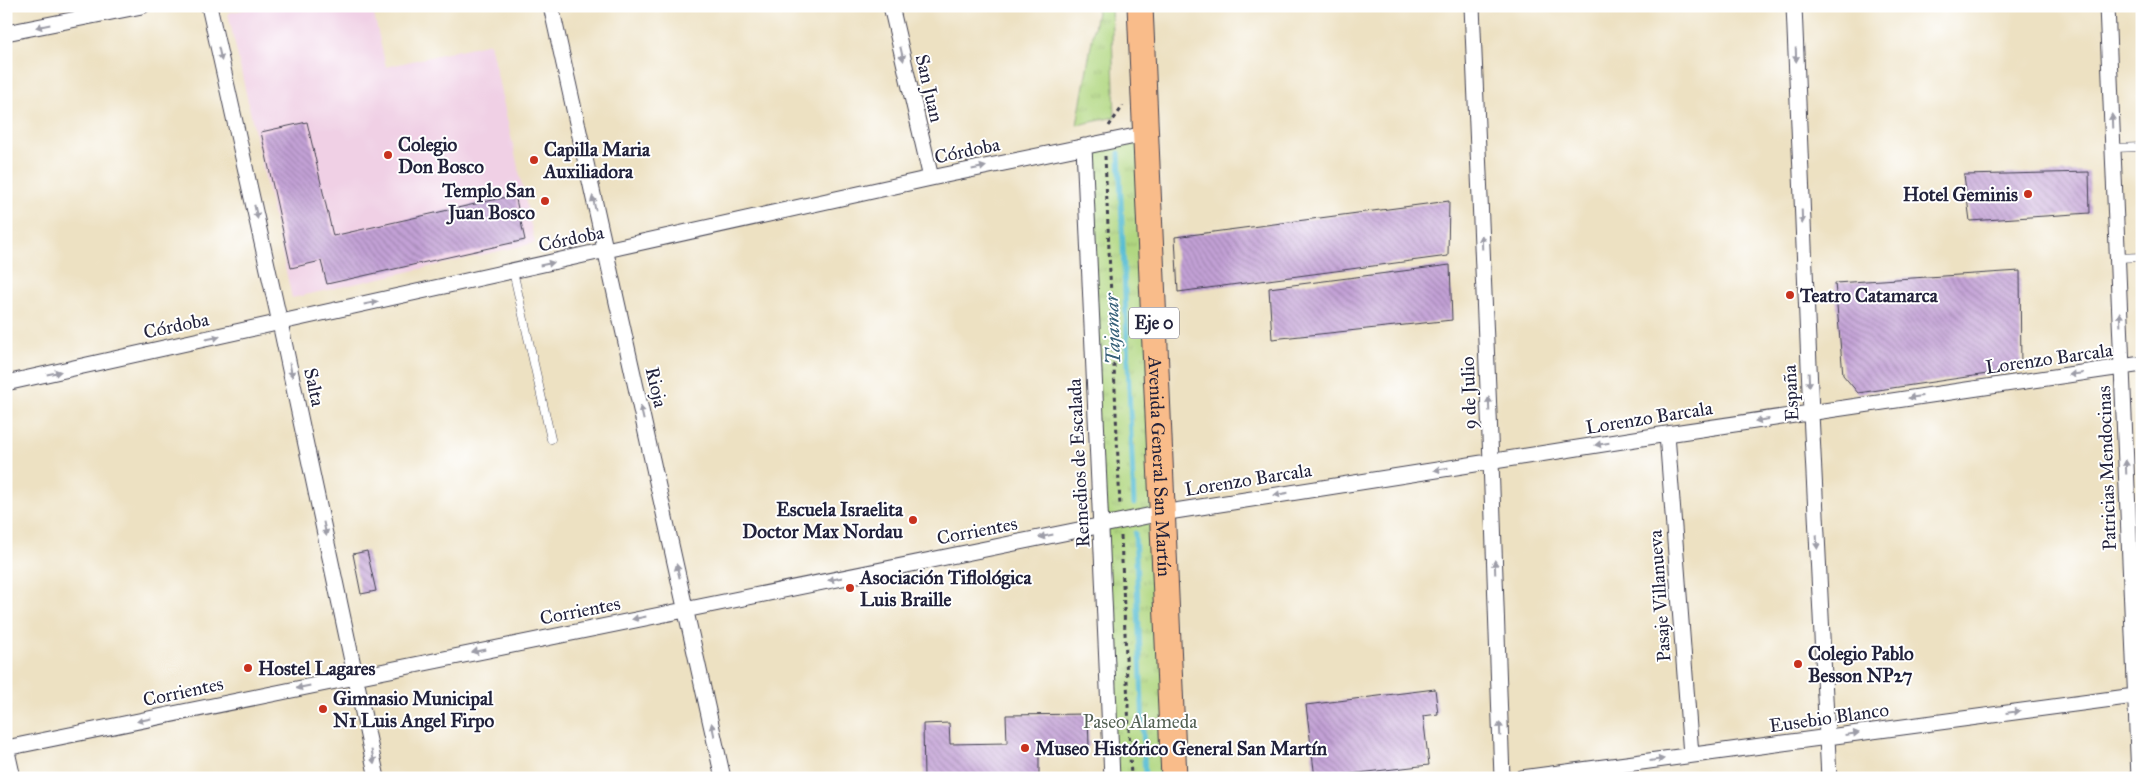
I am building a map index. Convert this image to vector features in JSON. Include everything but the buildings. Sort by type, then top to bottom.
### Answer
[{"type":"main road","name":"Avenida General San Martín","points":[[1140,6],[1174,778]]},
{"type":"street","points":[[6,33],[142,6]]},
{"type":"street","name":"Salta","points":[[209,6],[280,323],[378,778]]},
{"type":"street","name":"Rioja","points":[[551,6],[723,778]]},
{"type":"street","name":"San Juan","points":[[890,6],[931,178]]},
{"type":"street","name":"9 de Julio","points":[[1472,6],[1502,778]]},
{"type":"street","name":"España","points":[[1794,6],[1829,778]]},
{"type":"street","name":"Patricias Mendocinas","points":[[2107,6],[2122,367],[2139,695],[2139,778]]},
{"type":"street","name":"Córdoba","points":[[6,383],[931,178],[1145,134]]},
{"type":"street","name":"Remedios de Escalada","points":[[1084,146],[1112,778]]},
{"type":"street","name":"Lorenzo Barcala","points":[[1162,513],[1667,434],[2142,364]]},
{"type":"street","name":"Pasaje Villanueva","points":[[1667,434],[1691,755]]},
{"type":"street","name":"Corrientes","points":[[6,748],[1162,513]]},
{"type":"street","name":"Eusebio Blanco","points":[[1522,778],[2139,695]]},
{"type":"street","points":[[6,748],[13,778]]},
{"type":"lane","points":[[2113,148],[2142,147]]},
{"type":"lane","points":[[2117,258],[2142,257]]},
{"type":"lane","points":[[513,271],[551,439]]},
{"type":"path","points":[[1104,142],[1131,778]]},
{"type":"shaded area","name":"Colegio Don Bosco","points":[[260,6],[372,6],[386,67],[490,43],[535,243],[292,298],[228,13]]},
{"type":"green space","points":[[1098,6],[1111,6],[1115,117],[1077,125]]},
{"type":"green space","name":"Paseo Alameda","points":[[1145,134],[1174,778],[1112,778],[1084,146]]},
{"type":"waterway","name":"Tajamar","points":[[1119,153],[1134,504]]},
{"type":"waterway","name":"Tajamar","points":[[1135,533],[1145,778]]},
{"type":"place","name":"Colegio Don Bosco","points":[[388,155]]},
{"type":"place","name":"Capilla Maria Auxiliadora","points":[[534,160]]},
{"type":"place","name":"Hotel Geminis","points":[[2028,194]]},
{"type":"place","name":"Templo San Juan Bosco","points":[[545,201]]},
{"type":"place","name":"Teatro Catamarca","points":[[1790,295]]},
{"type":"place","name":"Escuela Israelita Doctor Max Nordau","points":[[913,520]]},
{"type":"place","name":"Asociación Tiflológica Luis Braille","points":[[850,588]]},
{"type":"place","name":"Colegio Pablo Besson NP27","points":[[1798,664]]},
{"type":"place","name":"Hostel Lagares","points":[[248,668]]},
{"type":"place","name":"Gimnasio Municipal N1 Luis Angel Firpo","points":[[323,709]]},
{"type":"place","name":"Museo Histórico General San Martín","points":[[1025,748]]}]
